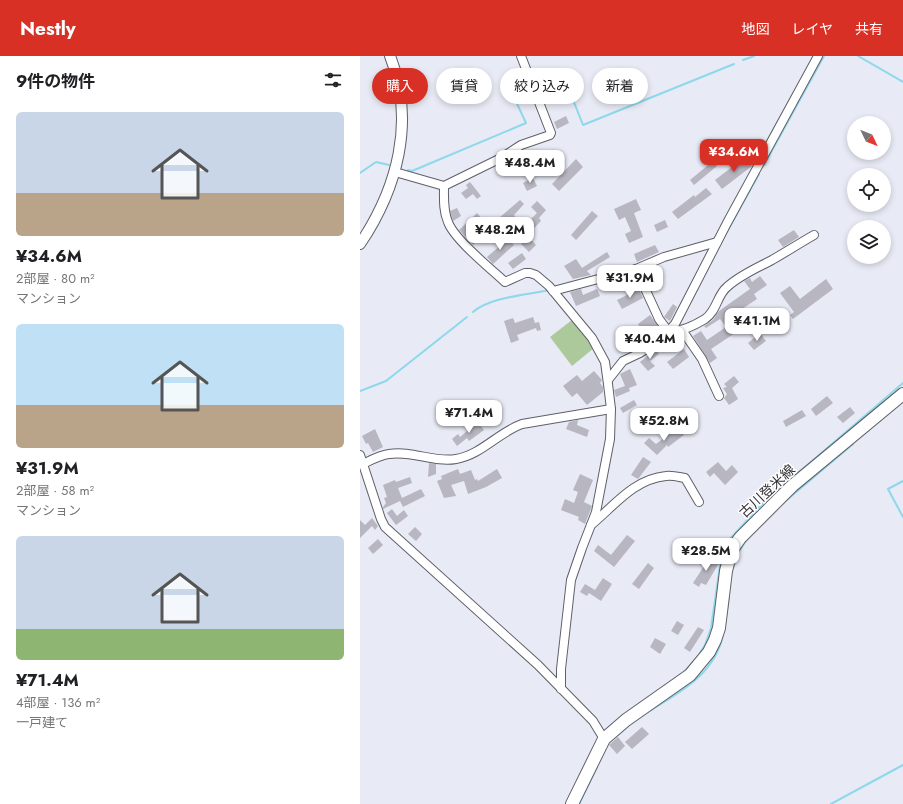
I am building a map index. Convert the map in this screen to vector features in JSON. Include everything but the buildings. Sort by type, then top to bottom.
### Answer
[{"type":"main road","name":"古川登米線","points":[[572,804],[604,739],[626,720],[690,675],[709,652],[716,640],[719,628],[726,571],[729,559],[733,548],[740,538],[792,486],[903,394]]},
{"type":"street","points":[[360,244],[372,227],[390,188],[400,150],[401,107],[398,85],[390,56]]},
{"type":"street","points":[[395,172],[444,186],[501,158],[520,145],[550,135],[551,133],[521,56]]},
{"type":"street","points":[[608,380],[623,361],[660,339],[675,324],[717,242],[818,56]]},
{"type":"street","points":[[444,186],[444,208],[448,223],[454,234],[505,282],[525,273],[536,275],[552,289],[592,338],[605,362],[611,408],[610,439],[596,512],[572,580],[561,669],[561,688]]},
{"type":"street","points":[[636,270],[659,318],[668,331],[674,332],[682,330],[706,318],[713,311],[723,290],[728,286],[814,235]]},
{"type":"street","points":[[552,289],[636,270],[664,257],[717,242]]},
{"type":"street","points":[[682,330],[702,359],[719,396]]},
{"type":"street","points":[[363,464],[379,456],[389,454],[405,454],[442,460],[457,459],[473,453],[513,427],[522,424],[611,408]]},
{"type":"street","points":[[360,455],[385,527],[538,665],[593,721],[604,739]]},
{"type":"street","points":[[591,525],[630,490],[651,479],[667,476],[685,478],[699,502]]},
{"type":"green space","points":[[572,320],[594,348],[572,366],[550,337]]},
{"type":"waterway","points":[[743,60],[754,56]]},
{"type":"waterway","points":[[764,165],[824,56]]},
{"type":"waterway","points":[[858,56],[903,82]]},
{"type":"waterway","points":[[575,104],[583,125],[734,64]]},
{"type":"waterway","points":[[408,170],[412,171],[526,123],[517,104]]},
{"type":"waterway","points":[[360,173],[376,162],[389,165]]},
{"type":"waterway","points":[[724,237],[759,174]]},
{"type":"waterway","points":[[473,312],[489,303],[509,297],[549,290]]},
{"type":"waterway","points":[[360,391],[386,381],[467,317]]},
{"type":"waterway","points":[[700,653],[705,645],[711,628],[721,559],[729,540],[762,504],[903,383]]},
{"type":"waterway","points":[[782,504],[853,444]]},
{"type":"waterway","points":[[903,481],[888,489],[903,517]]},
{"type":"waterway","points":[[733,568],[738,553],[748,538]]},
{"type":"waterway","points":[[726,617],[729,598]]},
{"type":"waterway","points":[[643,715],[692,683],[711,662],[718,650],[723,635]]},
{"type":"waterway","points":[[683,673],[695,660]]},
{"type":"waterway","points":[[831,804],[903,765]]},
{"type":"waterway","points":[[579,804],[597,767]]}]
